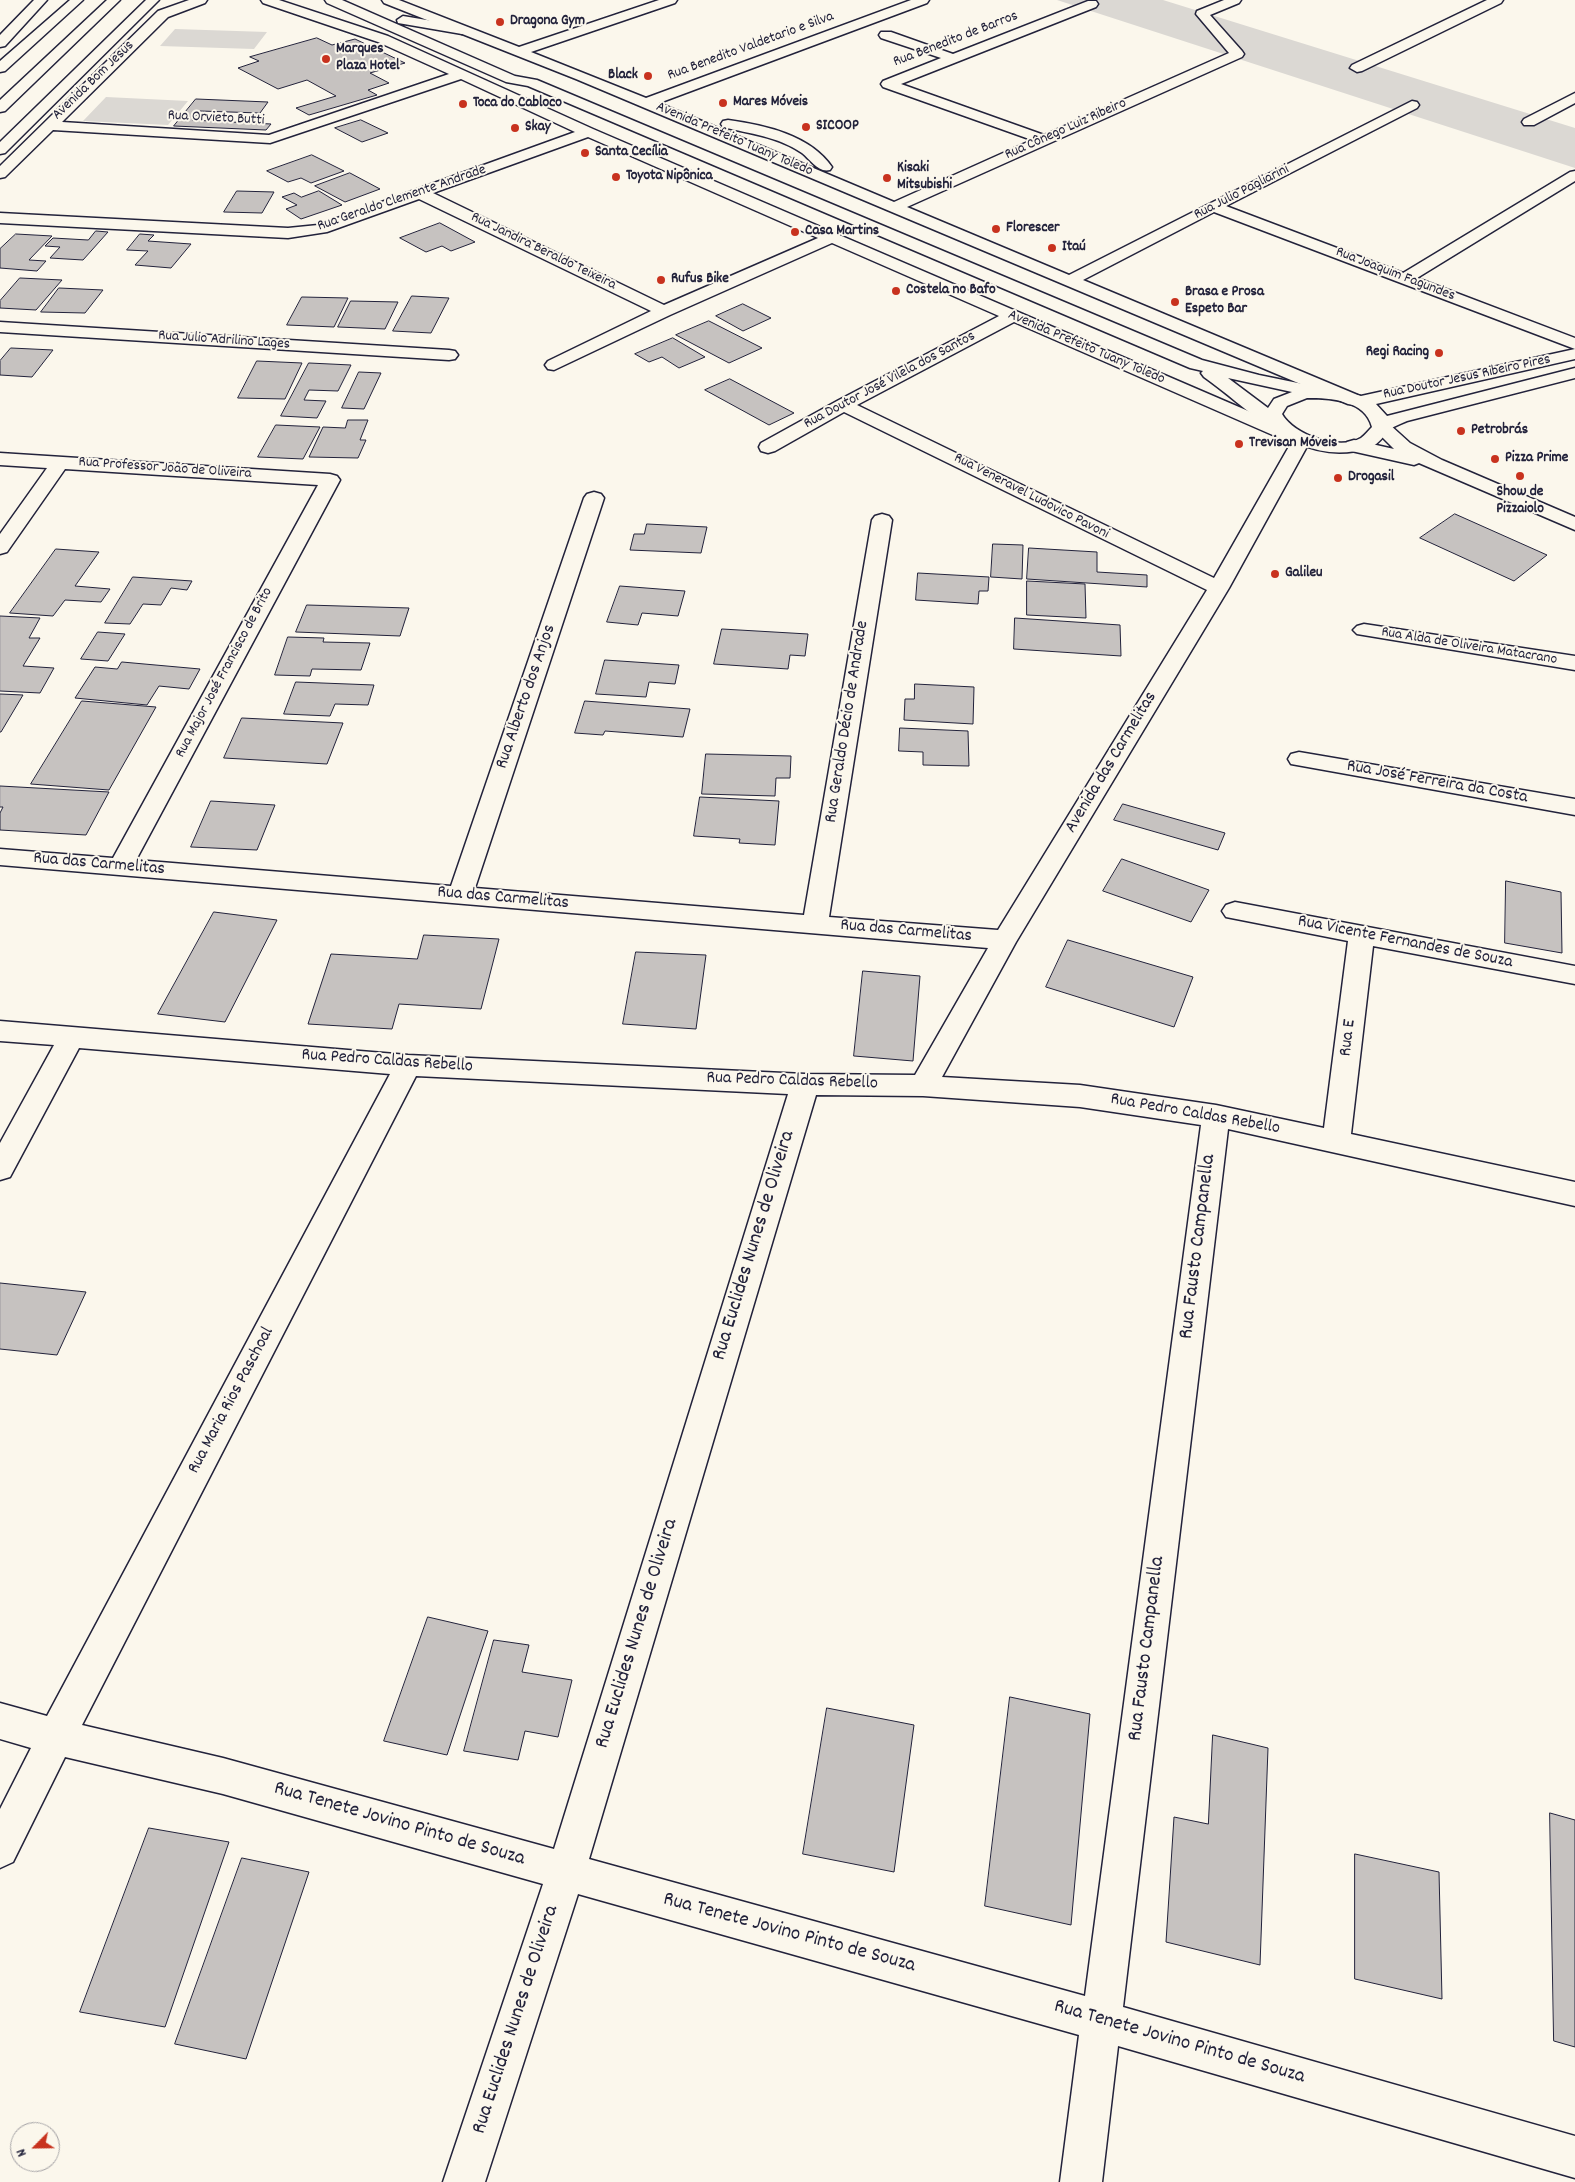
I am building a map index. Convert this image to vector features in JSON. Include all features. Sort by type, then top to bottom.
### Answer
[{"type":"street","points":[[0,43],[41,0]]},
{"type":"street","points":[[0,108],[114,0]]},
{"type":"street","points":[[0,150],[153,0]]},
{"type":"street","name":"Avenida Bom Jesus","points":[[0,174],[163,14],[199,0]]},
{"type":"street","name":"Avenida Prefeito Tuany Toledo","points":[[267,0],[383,39],[588,132],[1299,440]]},
{"type":"street","points":[[331,0],[355,6]]},
{"type":"street","name":"Avenida Prefeito Tuany Toledo","points":[[388,0],[647,103],[1357,401]]},
{"type":"street","points":[[520,51],[671,0]]},
{"type":"street","name":"Rua Benedito Valdetario e Silva","points":[[647,103],[923,0]]},
{"type":"street","name":"Rua Cônego Luiz Ribeiro","points":[[895,207],[1237,54],[1202,14],[1235,0]]},
{"type":"street","points":[[1357,68],[1497,0]]},
{"type":"street","points":[[22,67],[82,3]]},
{"type":"street","points":[[0,68],[82,3]]},
{"type":"street","name":"Rua Benedito de Barros","points":[[1044,140],[888,84],[1092,4]]},
{"type":"street","name":"Avenida Prefeito Tuany Toledo","points":[[355,6],[370,7],[529,74],[532,83]]},
{"type":"street","name":"Avenida Prefeito Tuany Toledo","points":[[355,6],[377,21],[511,79],[532,83],[1196,364],[1259,380],[1332,394]]},
{"type":"street","points":[[403,20],[462,30]]},
{"type":"street","points":[[377,21],[383,39]]},
{"type":"street","points":[[886,35],[953,58]]},
{"type":"street","name":"Rua Orvieto Butti","points":[[49,126],[270,139],[460,75]]},
{"type":"street","points":[[1529,122],[1575,97]]},
{"type":"street","name":"Rua Julio Pagliarini","points":[[1071,280],[1412,105]]},
{"type":"street","points":[[689,121],[747,126],[782,137],[817,156],[834,181]]},
{"type":"street","name":"Rua Geraldo Clemente Andrade","points":[[0,218],[288,233],[321,229],[422,194],[588,132]]},
{"type":"street","points":[[1404,279],[1575,176]]},
{"type":"street","name":"Rua Jandira Beraldo Teixeira","points":[[422,194],[664,311]]},
{"type":"street","name":"Rua Joaquim Fagundes","points":[[1214,206],[1575,344]]},
{"type":"street","points":[[554,365],[664,311],[833,237]]},
{"type":"street","name":"Rua Doutor José Vilela dos Santos","points":[[768,448],[843,404],[1013,316]]},
{"type":"street","name":"Rua Julio Adrilino Lages","points":[[0,327],[449,355]]},
{"type":"street","name":"Rua Doutor Jesus Ribeiro Pires","points":[[1357,401],[1429,388],[1575,354]]},
{"type":"street","name":"Avenida Prefeito Tuany Toledo","points":[[1196,364],[1233,389],[1278,426],[1299,440]]},
{"type":"street","name":"Rua Doutor Jesus Ribeiro Pires","points":[[1354,446],[1373,439],[1382,427],[1401,417],[1575,373]]},
{"type":"street","points":[[1278,426],[1274,419],[1276,405],[1283,400],[1305,393],[1332,394],[1357,401],[1376,413],[1382,427],[1403,447],[1435,464],[1575,524]]},
{"type":"street","name":"Rua Veneravel Ludovico Pavoni","points":[[843,404],[918,439],[1109,536],[1219,588]]},
{"type":"street","points":[[1299,440],[1328,447],[1354,446],[1435,464]]},
{"type":"street","name":"Avenida das Carmelitas","points":[[923,1086],[1005,940],[1219,588],[1299,440]]},
{"type":"street","name":"Rua Professor João de Oliveira","points":[[0,459],[330,480]]},
{"type":"street","points":[[0,548],[60,462]]},
{"type":"street","name":"Rua Major José Francisco de Brito","points":[[120,867],[330,480]]},
{"type":"street","name":"Rua Alberto dos Anjos","points":[[460,895],[594,498]]},
{"type":"street","name":"Rua Geraldo Décio de Andrade","points":[[815,925],[882,520]]},
{"type":"street","name":"Rua Alda de Oliveira Matacrano","points":[[1364,630],[1575,663]]},
{"type":"street","name":"Rua José Ferreira da Costa","points":[[1299,759],[1575,807]]},
{"type":"street","name":"Rua das Carmelitas","points":[[0,857],[1005,940]]},
{"type":"street","name":"Rua Vicente Fernandes de Souza","points":[[1235,911],[1575,975]]},
{"type":"street","name":"Rua E","points":[[1336,1141],[1361,936]]},
{"type":"street","name":"Rua Pedro Caldas Rebello","points":[[0,1031],[408,1065],[804,1084],[923,1086],[1080,1096],[1216,1116],[1575,1194]]},
{"type":"street","points":[[0,1170],[71,1038]]},
{"type":"street","name":"Rua Maria Rios Paschoal","points":[[0,1848],[56,1737],[408,1065]]},
{"type":"street","name":"Rua Euclides Nunes de Oliveira","points":[[464,2182],[566,1872],[804,1084]]},
{"type":"street","name":"Rua Fausto Campanella","points":[[1081,2182],[1216,1116]]},
{"type":"street","name":"Rua Tenete Jovino Pinto de Souza","points":[[0,1721],[56,1737],[223,1776],[1101,2021],[1575,2157]]},
{"type":"shaded area","points":[[1057,0],[1163,0],[1575,128],[1575,168]]},
{"type":"shaded area","points":[[175,29],[267,32],[254,49],[160,46]]},
{"type":"shaded area","points":[[106,97],[188,101],[168,125],[83,121]]},
{"type":"building","points":[[317,38],[332,45],[355,39],[405,63],[370,73],[389,83],[368,90],[377,95],[309,115],[296,108],[336,96],[307,80],[278,89],[238,68],[259,61],[250,57]]},
{"type":"building","points":[[196,99],[268,102],[260,113],[200,111],[192,120],[271,124],[266,130],[174,126]]},
{"type":"building","points":[[361,120],[388,133],[362,142],[335,128]]},
{"type":"building","points":[[312,155],[344,171],[311,183],[301,178],[288,182],[267,171]]},
{"type":"building","points":[[350,173],[380,189],[345,202],[315,186]]},
{"type":"building","points":[[237,191],[274,192],[262,213],[224,212]]},
{"type":"building","points":[[319,191],[342,205],[301,219],[286,209],[297,205],[282,197],[294,193],[301,197]]},
{"type":"building","points":[[440,223],[475,242],[451,251],[442,246],[426,252],[400,238]]},
{"type":"building","points":[[96,231],[108,232],[83,260],[50,258],[60,247],[45,246],[53,238],[88,240]]},
{"type":"building","points":[[16,234],[52,236],[29,260],[46,261],[37,271],[0,268],[0,249]]},
{"type":"building","points":[[140,234],[154,235],[148,241],[191,244],[171,268],[135,265],[148,251],[127,250]]},
{"type":"building","points":[[20,278],[62,280],[36,310],[0,308],[0,301]]},
{"type":"building","points":[[59,288],[103,290],[85,313],[41,312]]},
{"type":"building","points":[[412,296],[449,298],[431,333],[393,331]]},
{"type":"building","points":[[302,297],[348,298],[334,327],[287,325]]},
{"type":"building","points":[[351,301],[398,302],[385,329],[338,327]]},
{"type":"building","points":[[743,304],[771,318],[743,331],[716,316]]},
{"type":"building","points":[[709,321],[762,348],[729,363],[676,335]]},
{"type":"building","points":[[673,338],[705,357],[679,368],[662,357],[649,362],[635,354]]},
{"type":"building","points":[[11,348],[53,350],[32,377],[0,375],[0,361]]},
{"type":"building","points":[[257,361],[302,363],[285,399],[238,398]]},
{"type":"building","points":[[309,363],[351,365],[338,391],[309,390],[304,400],[326,401],[317,418],[281,416]]},
{"type":"building","points":[[359,372],[381,373],[364,409],[342,408]]},
{"type":"building","points":[[730,379],[794,413],[769,425],[705,390]]},
{"type":"building","points":[[348,420],[368,420],[360,440],[366,440],[358,458],[309,457],[323,427],[345,428]]},
{"type":"building","points":[[276,425],[320,427],[303,459],[258,457]]},
{"type":"building","points":[[1455,514],[1547,555],[1514,581],[1420,538]]},
{"type":"building","points":[[647,524],[707,527],[701,553],[630,550],[634,534],[644,534]]},
{"type":"building","points":[[993,544],[1023,545],[1022,579],[991,577]]},
{"type":"building","points":[[1029,548],[1097,552],[1097,572],[1147,575],[1147,587],[1027,579]]},
{"type":"building","points":[[56,549],[99,552],[75,586],[110,589],[101,602],[65,600],[53,616],[10,613]]},
{"type":"building","points":[[918,573],[989,577],[988,591],[979,591],[978,604],[916,600]]},
{"type":"building","points":[[133,577],[192,581],[187,590],[171,588],[161,605],[143,604],[130,624],[105,623]]},
{"type":"building","points":[[1027,581],[1085,584],[1086,618],[1027,615]]},
{"type":"building","points":[[620,586],[685,591],[678,616],[642,613],[638,625],[607,622]]},
{"type":"building","points":[[307,605],[409,608],[400,636],[296,632]]},
{"type":"building","points":[[0,616],[40,618],[29,638],[40,638],[23,666],[54,668],[40,693],[0,691]]},
{"type":"building","points":[[1015,618],[1120,625],[1121,656],[1014,649]]},
{"type":"building","points":[[722,629],[808,634],[805,656],[790,655],[788,669],[714,664]]},
{"type":"building","points":[[98,632],[125,634],[108,661],[81,659]]},
{"type":"building","points":[[288,637],[324,638],[323,642],[370,643],[361,670],[312,669],[310,676],[275,675]]},
{"type":"building","points":[[605,660],[679,665],[675,684],[649,682],[646,697],[596,694]]},
{"type":"building","points":[[122,662],[200,669],[189,689],[159,686],[147,705],[75,698],[95,667],[117,669]]},
{"type":"building","points":[[296,682],[374,685],[368,705],[335,704],[330,716],[284,714]]},
{"type":"building","points":[[915,684],[974,687],[973,724],[904,720],[905,699],[914,699]]},
{"type":"building","points":[[0,694],[23,695],[1,732],[0,732]]},
{"type":"building","points":[[82,701],[156,707],[109,790],[31,784]]},
{"type":"building","points":[[585,701],[690,709],[683,737],[605,731],[603,735],[575,733]]},
{"type":"building","points":[[242,718],[343,723],[327,764],[224,758]]},
{"type":"building","points":[[900,728],[968,731],[969,766],[923,765],[923,752],[899,751]]},
{"type":"building","points":[[706,754],[791,756],[790,778],[776,778],[775,796],[702,794]]},
{"type":"building","points":[[0,786],[109,792],[86,835],[0,830],[0,813],[3,807],[0,807]]},
{"type":"building","points":[[700,797],[779,801],[775,845],[739,843],[740,839],[694,836]]},
{"type":"building","points":[[211,801],[275,805],[257,850],[191,847]]},
{"type":"building","points":[[1123,804],[1225,833],[1218,850],[1114,820]]},
{"type":"building","points":[[1122,859],[1209,890],[1191,922],[1103,891]]},
{"type":"building","points":[[1506,881],[1561,892],[1562,953],[1505,943]]},
{"type":"building","points":[[214,912],[277,920],[225,1022],[158,1014]]},
{"type":"building","points":[[424,935],[499,939],[481,1009],[399,1004],[392,1029],[308,1024],[331,954],[417,959]]},
{"type":"building","points":[[1068,940],[1193,977],[1174,1027],[1046,987]]},
{"type":"building","points":[[636,952],[706,955],[696,1029],[623,1024]]},
{"type":"building","points":[[863,971],[920,976],[913,1061],[854,1056]]},
{"type":"building","points":[[0,1283],[86,1292],[57,1355],[0,1349]]},
{"type":"building","points":[[428,1617],[488,1631],[447,1755],[384,1741]]},
{"type":"building","points":[[494,1640],[529,1645],[522,1672],[572,1680],[558,1737],[525,1731],[518,1760],[464,1751]]},
{"type":"building","points":[[1010,1697],[1090,1714],[1071,1925],[985,1906]]},
{"type":"building","points":[[827,1708],[914,1725],[894,1872],[803,1854]]},
{"type":"building","points":[[1213,1735],[1268,1748],[1260,1965],[1166,1942],[1174,1817],[1208,1824]]},
{"type":"building","points":[[1550,1813],[1575,1820],[1575,2047],[1554,2041]]},
{"type":"building","points":[[149,1828],[229,1842],[165,2027],[80,2012]]},
{"type":"building","points":[[1355,1854],[1439,1872],[1442,1999],[1355,1979]]},
{"type":"building","points":[[242,1858],[309,1872],[246,2059],[175,2044]]},
{"type":"place","name":"Dragona Gym","points":[[500,22]]},
{"type":"place","name":"Marques Plaza Hotel","points":[[326,59]]},
{"type":"place","name":"Black","points":[[648,76]]},
{"type":"place","name":"Mares Móveis","points":[[723,103]]},
{"type":"place","name":"Toca do Cabloco","points":[[463,104]]},
{"type":"place","name":"SICOOP","points":[[806,127]]},
{"type":"place","name":"Skay","points":[[515,128]]},
{"type":"place","name":"Santa Cecília","points":[[585,153]]},
{"type":"place","name":"Toyota Nipônica","points":[[616,177]]},
{"type":"place","name":"Kisaki Mitsubishi","points":[[887,178]]},
{"type":"place","name":"Florescer","points":[[996,229]]},
{"type":"place","name":"Casa Martins","points":[[795,232]]},
{"type":"place","name":"Itaú","points":[[1052,248]]},
{"type":"place","name":"Rufus Bike","points":[[661,280]]},
{"type":"place","name":"Costela no Bafo","points":[[896,291]]},
{"type":"place","name":"Brasa e Prosa Espeto Bar","points":[[1175,302]]},
{"type":"place","name":"Regi Racing","points":[[1439,353]]},
{"type":"place","name":"Petrobrás","points":[[1461,431]]},
{"type":"place","name":"Trevisan Móveis","points":[[1239,444]]},
{"type":"place","name":"Pizza Prime","points":[[1495,459]]},
{"type":"place","name":"Show de Pizzaiolo","points":[[1520,476]]},
{"type":"place","name":"Drogasil","points":[[1338,478]]},
{"type":"place","name":"Galileu","points":[[1275,574]]}]
